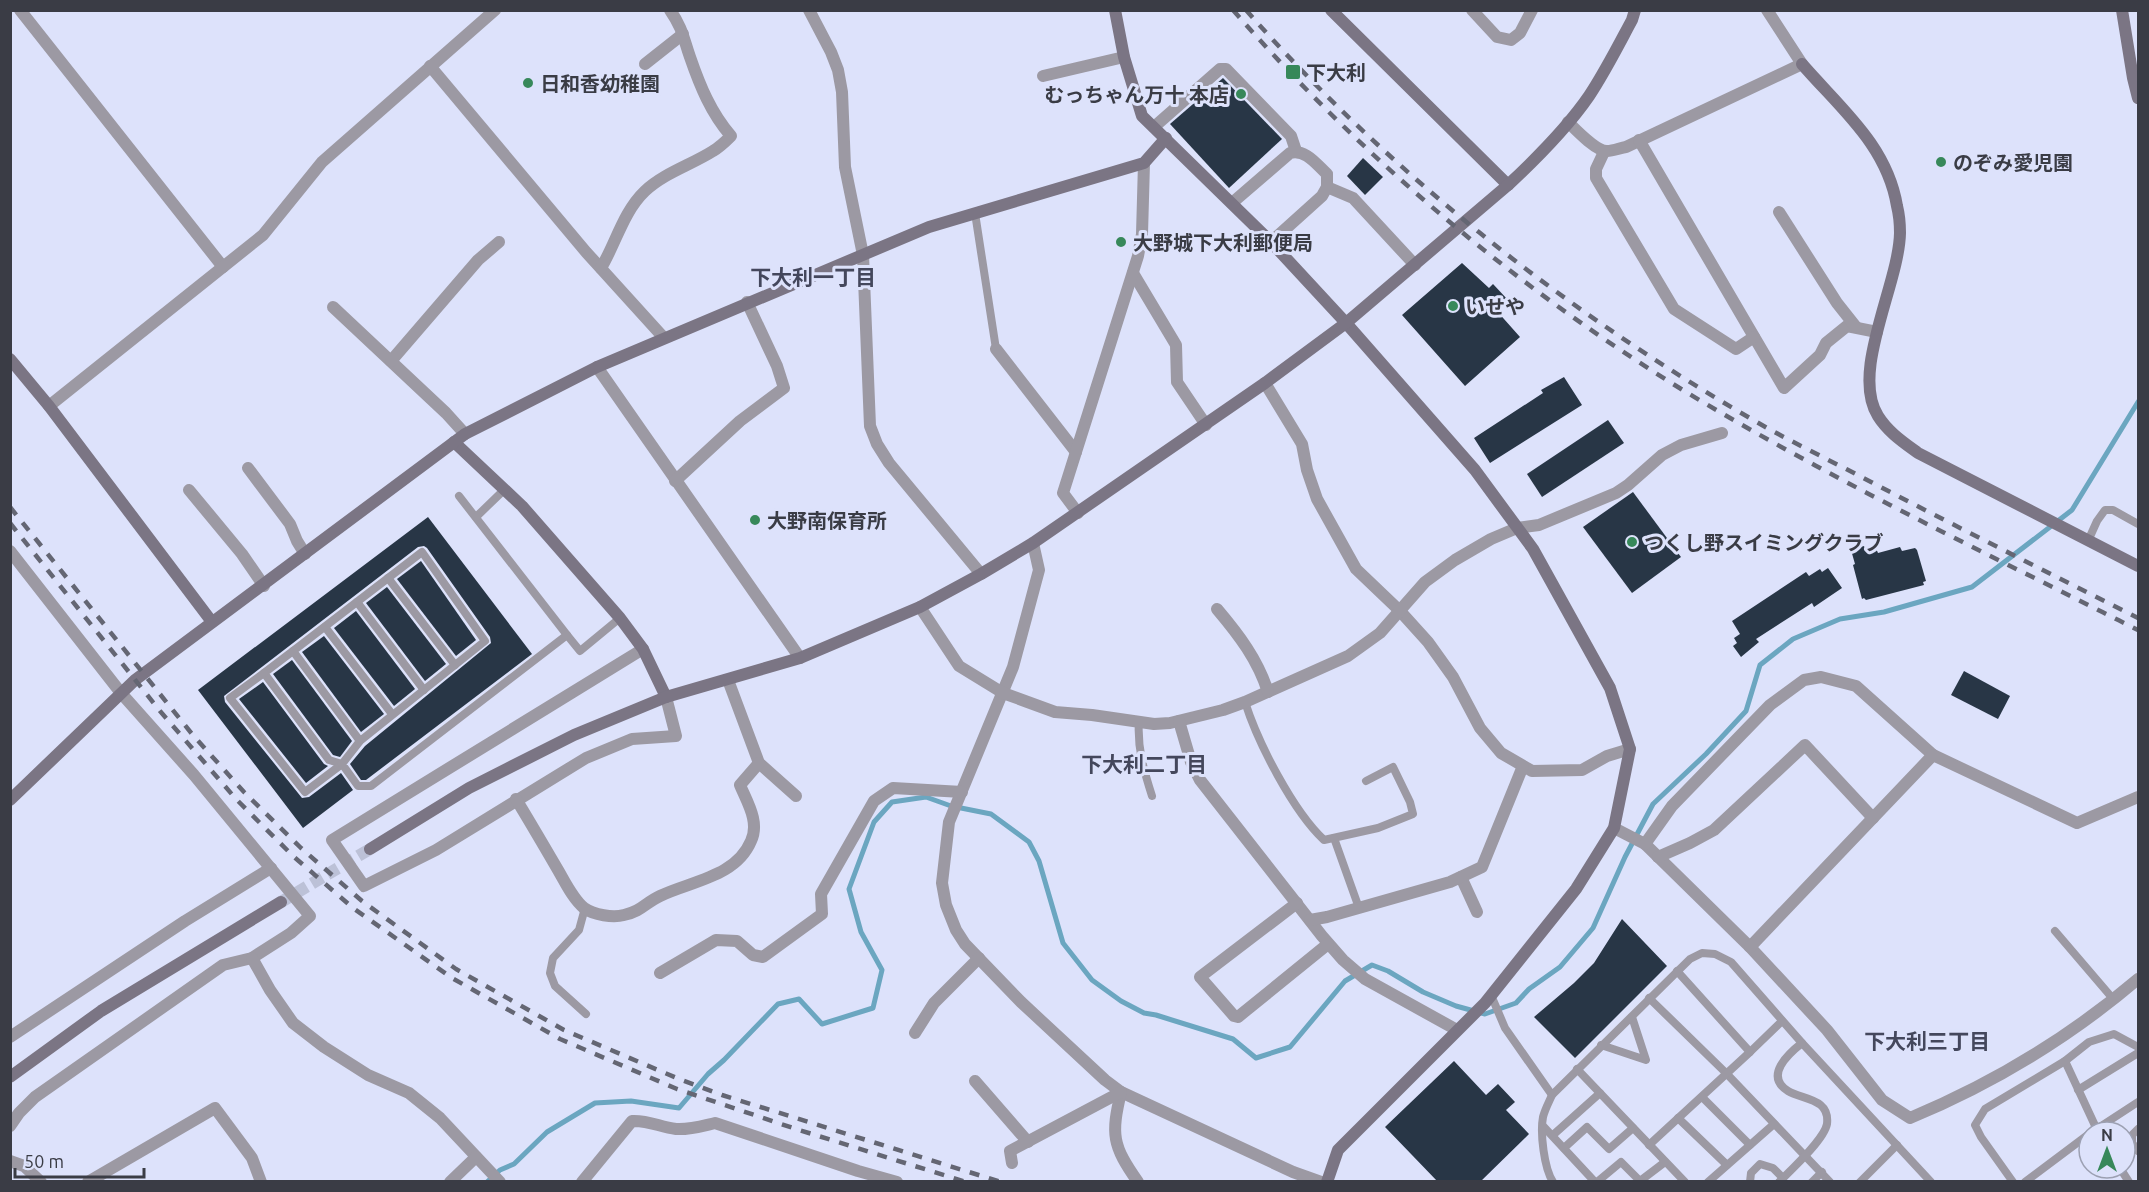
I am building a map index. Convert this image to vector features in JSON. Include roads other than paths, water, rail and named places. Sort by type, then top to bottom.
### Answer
[{"type":"street","points":[[20,10],[224,267]]},
{"type":"street","points":[[49,406],[263,235],[322,162],[495,10]]},
{"type":"street","points":[[601,268],[612,249],[626,213],[644,192],[661,178],[715,150],[731,136],[719,122],[705,95],[682,28],[670,10]]},
{"type":"street","points":[[809,10],[831,52],[838,70],[842,92],[845,167],[863,255],[870,426],[877,444],[889,463],[981,574]]},
{"type":"street","points":[[1115,10],[1124,57],[1142,116],[1271,242],[1346,323],[1475,470],[1533,549],[1610,688],[1630,749],[1614,828],[1576,889],[1488,999],[1338,1150],[1327,1182]]},
{"type":"street","points":[[1331,10],[1508,184]]},
{"type":"street","points":[[1472,10],[1497,37],[1511,40],[1520,33],[1532,10]]},
{"type":"street","points":[[370,849],[470,788],[574,735],[666,697],[800,658],[920,607],[1033,543],[1206,425],[1346,323],[1529,166],[1587,98],[1602,75],[1635,10]]},
{"type":"street","points":[[1767,10],[1802,64],[1858,124],[1874,145],[1887,169],[1897,204],[1900,234],[1897,253],[1877,332],[1870,371],[1870,396],[1877,415],[1895,437],[1918,453],[2139,567]]},
{"type":"street","points":[[2122,10],[2133,78],[2139,98]]},
{"type":"street","points":[[645,64],[683,34]]},
{"type":"street","points":[[1043,76],[1124,57]]},
{"type":"street","points":[[1568,122],[1604,152],[1626,147],[1802,64]]},
{"type":"street","points":[[430,66],[601,268],[664,338]]},
{"type":"street","points":[[1154,127],[1220,69],[1226,69],[1291,136],[1296,151]]},
{"type":"street","points":[[10,800],[121,693],[212,622],[264,586],[465,434],[597,367],[929,227],[1144,163],[1166,138]]},
{"type":"street","points":[[1640,140],[1784,388],[1820,355],[1826,343],[1847,326],[1877,332]]},
{"type":"street","points":[[1232,203],[1283,157],[1296,151],[1306,154],[1327,174],[1328,188],[1322,196],[1271,242]]},
{"type":"street","points":[[1604,152],[1596,169],[1596,178],[1674,309],[1736,349],[1754,337]]},
{"type":"street","points":[[1078,513],[1063,494],[1133,273],[1142,234],[1144,163]]},
{"type":"street","points":[[1328,188],[1353,198],[1415,265]]},
{"type":"street","points":[[1779,212],[1837,303],[1856,327]]},
{"type":"street","points":[[391,361],[478,260],[500,242]]},
{"type":"street","points":[[1133,273],[1176,345],[1177,382],[1206,425]]},
{"type":"street","points":[[675,481],[740,421],[784,388],[777,366],[747,302]]},
{"type":"street","points":[[333,307],[465,434]]},
{"type":"street","points":[[996,349],[1076,452]]},
{"type":"street","points":[[10,359],[49,406],[212,622]]},
{"type":"street","points":[[597,367],[800,658]]},
{"type":"street","points":[[1265,383],[1302,444],[1307,470],[1317,500],[1356,569],[1400,611],[1428,642],[1453,677],[1480,728],[1501,753],[1532,771],[1582,770],[1607,756],[1630,749]]},
{"type":"street","points":[[920,607],[959,666],[1003,693],[1055,712],[1154,724],[1179,721],[1223,711],[1348,656],[1380,633],[1425,582],[1455,560],[1491,539],[1517,528],[1539,525],[1616,493],[1662,454],[1681,445],[1722,432]]},
{"type":"street","points":[[454,442],[505,489],[569,557],[620,618],[643,649],[666,697],[676,736],[632,739],[586,758],[436,850],[364,886],[332,840],[643,649]]},
{"type":"street","points":[[248,468],[290,524],[305,554]]},
{"type":"street","points":[[189,490],[242,554],[264,586]]},
{"type":"street","points":[[1033,543],[1039,570],[1013,667],[949,822],[942,883],[946,905],[956,930],[965,944],[1021,1002],[1105,1080],[1122,1092],[1293,1172],[1321,1182]]},
{"type":"street","points":[[10,551],[121,693],[194,775],[310,916],[291,933],[252,958],[223,965],[151,1014],[35,1097],[10,1126]]},
{"type":"street","points":[[1217,609],[1250,651],[1263,674],[1269,692]]},
{"type":"street","points":[[1646,844],[1672,806],[1761,714],[1804,680],[1821,677],[1856,686],[1933,755],[2077,823],[2139,797]]},
{"type":"street","points":[[728,680],[759,764],[796,795]]},
{"type":"street","points":[[1179,721],[1191,762],[1200,780],[1328,944],[1365,979],[1459,1027]]},
{"type":"street","points":[[1658,856],[1714,830],[1805,745],[1873,818]]},
{"type":"street","points":[[1750,947],[1933,755]]},
{"type":"street","points":[[516,799],[569,889],[585,908],[603,915],[621,916],[642,909],[657,897],[726,870],[744,854],[752,841],[755,829],[754,820],[740,785],[759,764]]},
{"type":"street","points":[[1310,920],[1450,882],[1482,867],[1523,766]]},
{"type":"street","points":[[660,973],[716,940],[737,941],[753,955],[764,957],[822,914],[820,894],[874,801],[893,788],[963,792]]},
{"type":"street","points":[[1614,828],[1646,844],[1750,947],[1827,1030],[1882,1100],[1910,1118],[1941,1105],[2006,1071],[2114,1000],[2139,979]]},
{"type":"street","points":[[10,1037],[185,921],[271,868]]},
{"type":"street","points":[[1461,877],[1477,912]]},
{"type":"street","points":[[10,1077],[101,1011],[281,902]]},
{"type":"street","points":[[1297,903],[1200,977],[1234,1016],[1238,1017],[1328,944]]},
{"type":"street","points":[[252,958],[270,990],[293,1023],[324,1047],[368,1075],[409,1093],[440,1118],[500,1182]]},
{"type":"street","points":[[915,1034],[934,1003],[979,958]]},
{"type":"street","points":[[975,1081],[1028,1142]]},
{"type":"street","points":[[1012,1162],[1010,1150],[1122,1092]]},
{"type":"street","points":[[1122,1092],[1114,1122],[1116,1139],[1121,1158],[1138,1182]]},
{"type":"street","points":[[88,1182],[215,1108],[252,1158],[261,1182]]},
{"type":"street","points":[[582,1182],[632,1121],[645,1120],[677,1129],[715,1123],[897,1182]]},
{"type":"street","points":[[450,1182],[476,1156]]},
{"type":"street","points":[[10,1161],[24,1166],[41,1182]]},
{"type":"lane","points":[[975,213],[996,349]]},
{"type":"lane","points":[[476,517],[505,489]]},
{"type":"lane","points":[[459,496],[580,651],[620,618]]},
{"type":"lane","points":[[2083,538],[2105,510],[2113,510],[2139,524]]},
{"type":"lane","points":[[422,552],[485,641],[360,741],[342,764],[305,792],[230,698],[388,578],[422,552]]},
{"type":"lane","points":[[388,578],[455,665]]},
{"type":"lane","points":[[357,602],[424,690]]},
{"type":"lane","points":[[325,627],[393,714]]},
{"type":"lane","points":[[264,673],[329,760],[342,764],[358,786],[371,786],[567,635]]},
{"type":"lane","points":[[293,651],[360,741]]},
{"type":"lane","points":[[1245,702],[1252,723],[1296,807],[1324,840],[1378,828],[1413,814],[1410,802],[1393,767],[1366,781]]},
{"type":"lane","points":[[1139,721],[1140,755],[1152,796]]},
{"type":"lane","points":[[1334,838],[1359,908]]},
{"type":"lane","points":[[585,908],[579,930],[553,958],[550,973],[555,986],[586,1014]]},
{"type":"lane","points":[[2055,931],[2114,1000]]},
{"type":"lane","points":[[1553,1182],[1544,1150],[1543,1126],[1543,1116],[1552,1095],[1677,971],[1690,959],[1702,953],[1715,954],[1731,962],[1802,1043],[1931,1182]]},
{"type":"lane","points":[[1677,971],[1750,1052]]},
{"type":"lane","points":[[1649,998],[1726,1073],[1830,1182]]},
{"type":"lane","points":[[1488,999],[1505,1028],[1552,1095]]},
{"type":"lane","points":[[1601,1045],[1646,1060],[1632,1017]]},
{"type":"lane","points":[[1648,1145],[1782,1021]]},
{"type":"lane","points":[[2013,1182],[1975,1125],[1985,1109],[2065,1062],[2089,1042],[2114,1034],[2139,1047]]},
{"type":"lane","points":[[1750,1182],[1751,1173],[1760,1164],[1773,1168],[1781,1180],[1805,1156],[1824,1131],[1827,1123],[1825,1112],[1820,1104],[1787,1091],[1780,1082],[1779,1072],[1786,1056],[1802,1043]]},
{"type":"lane","points":[[2078,1090],[2139,1053]]},
{"type":"lane","points":[[2065,1062],[2089,1120]]},
{"type":"lane","points":[[1577,1069],[1685,1182]]},
{"type":"lane","points":[[1553,1135],[1600,1093]]},
{"type":"lane","points":[[1702,1097],[1750,1145]]},
{"type":"lane","points":[[2112,1120],[2139,1102]]},
{"type":"lane","points":[[1678,1118],[1727,1165]]},
{"type":"lane","points":[[1714,1180],[1727,1165],[1774,1124]]},
{"type":"lane","points":[[1543,1126],[1596,1182],[1622,1162],[1640,1181],[1665,1162]]},
{"type":"lane","points":[[1564,1148],[1587,1127],[1609,1149],[1634,1128]]},
{"type":"lane","points":[[2139,1129],[2132,1135],[2132,1143],[2139,1151]]},
{"type":"lane","points":[[2025,1182],[2077,1144]]},
{"type":"lane","points":[[1860,1182],[1896,1145]]},
{"type":"lane","points":[[1812,1182],[1822,1172]]},
{"type":"lane","points":[[2131,1182],[2139,1178]]},
{"type":"waterway","points":[[487,1182],[500,1170],[514,1164],[547,1132],[595,1103],[631,1101],[679,1108],[708,1074],[778,1004],[799,999],[822,1024],[873,1008],[882,970],[861,932],[849,889],[874,822],[892,802],[926,797],[951,806],[991,814],[1029,842],[1039,861],[1063,943],[1092,980],[1121,1001],[1144,1013],[1233,1039],[1256,1058],[1290,1047],[1345,981],[1372,965],[1388,971],[1423,992],[1456,1006],[1485,1014],[1516,1003],[1529,989],[1560,967],[1593,928],[1625,857],[1653,804],[1706,754],[1746,711],[1760,665],[1793,639],[1840,619],[1884,612],[1972,587],[2072,510],[2138,402]]},
{"type":"tunnel","points":[[281,902],[370,849]]},
{"type":"railway","points":[[1233,10],[1335,118],[1445,218],[1563,310],[1624,352],[1686,392],[1797,455],[2138,630]]},
{"type":"railway","points":[[1246,10],[1303,72],[1425,187],[1490,241],[1626,341],[1769,429],[2138,618]]},
{"type":"railway","points":[[10,507],[192,734],[244,792],[301,848],[362,901],[456,969],[564,1030],[679,1079],[722,1095],[1001,1182]]},
{"type":"railway","points":[[10,523],[160,711],[236,799],[293,856],[353,908],[452,978],[560,1039],[677,1089],[966,1182]]},
{"type":"place","name":"下大利","points":[[1293,72]]},
{"type":"place","name":"日和香幼稚園","points":[[528,83]]},
{"type":"place","name":"むっちゃん万十 本店","points":[[1241,94]]},
{"type":"place","name":"のぞみ愛児園","points":[[1941,162]]},
{"type":"place","name":"大野城下大利郵便局","points":[[1121,242]]},
{"type":"place","name":"いせや","points":[[1453,306]]},
{"type":"place","name":"大野南保育所","points":[[755,520]]},
{"type":"place","name":"つくし野スイミングクラブ","points":[[1632,542]]},
{"type":"district","name":"下大利一丁目","points":[[813,277]]},
{"type":"district","name":"下大利二丁目","points":[[1144,764]]},
{"type":"district","name":"下大利三丁目","points":[[1927,1041]]}]
